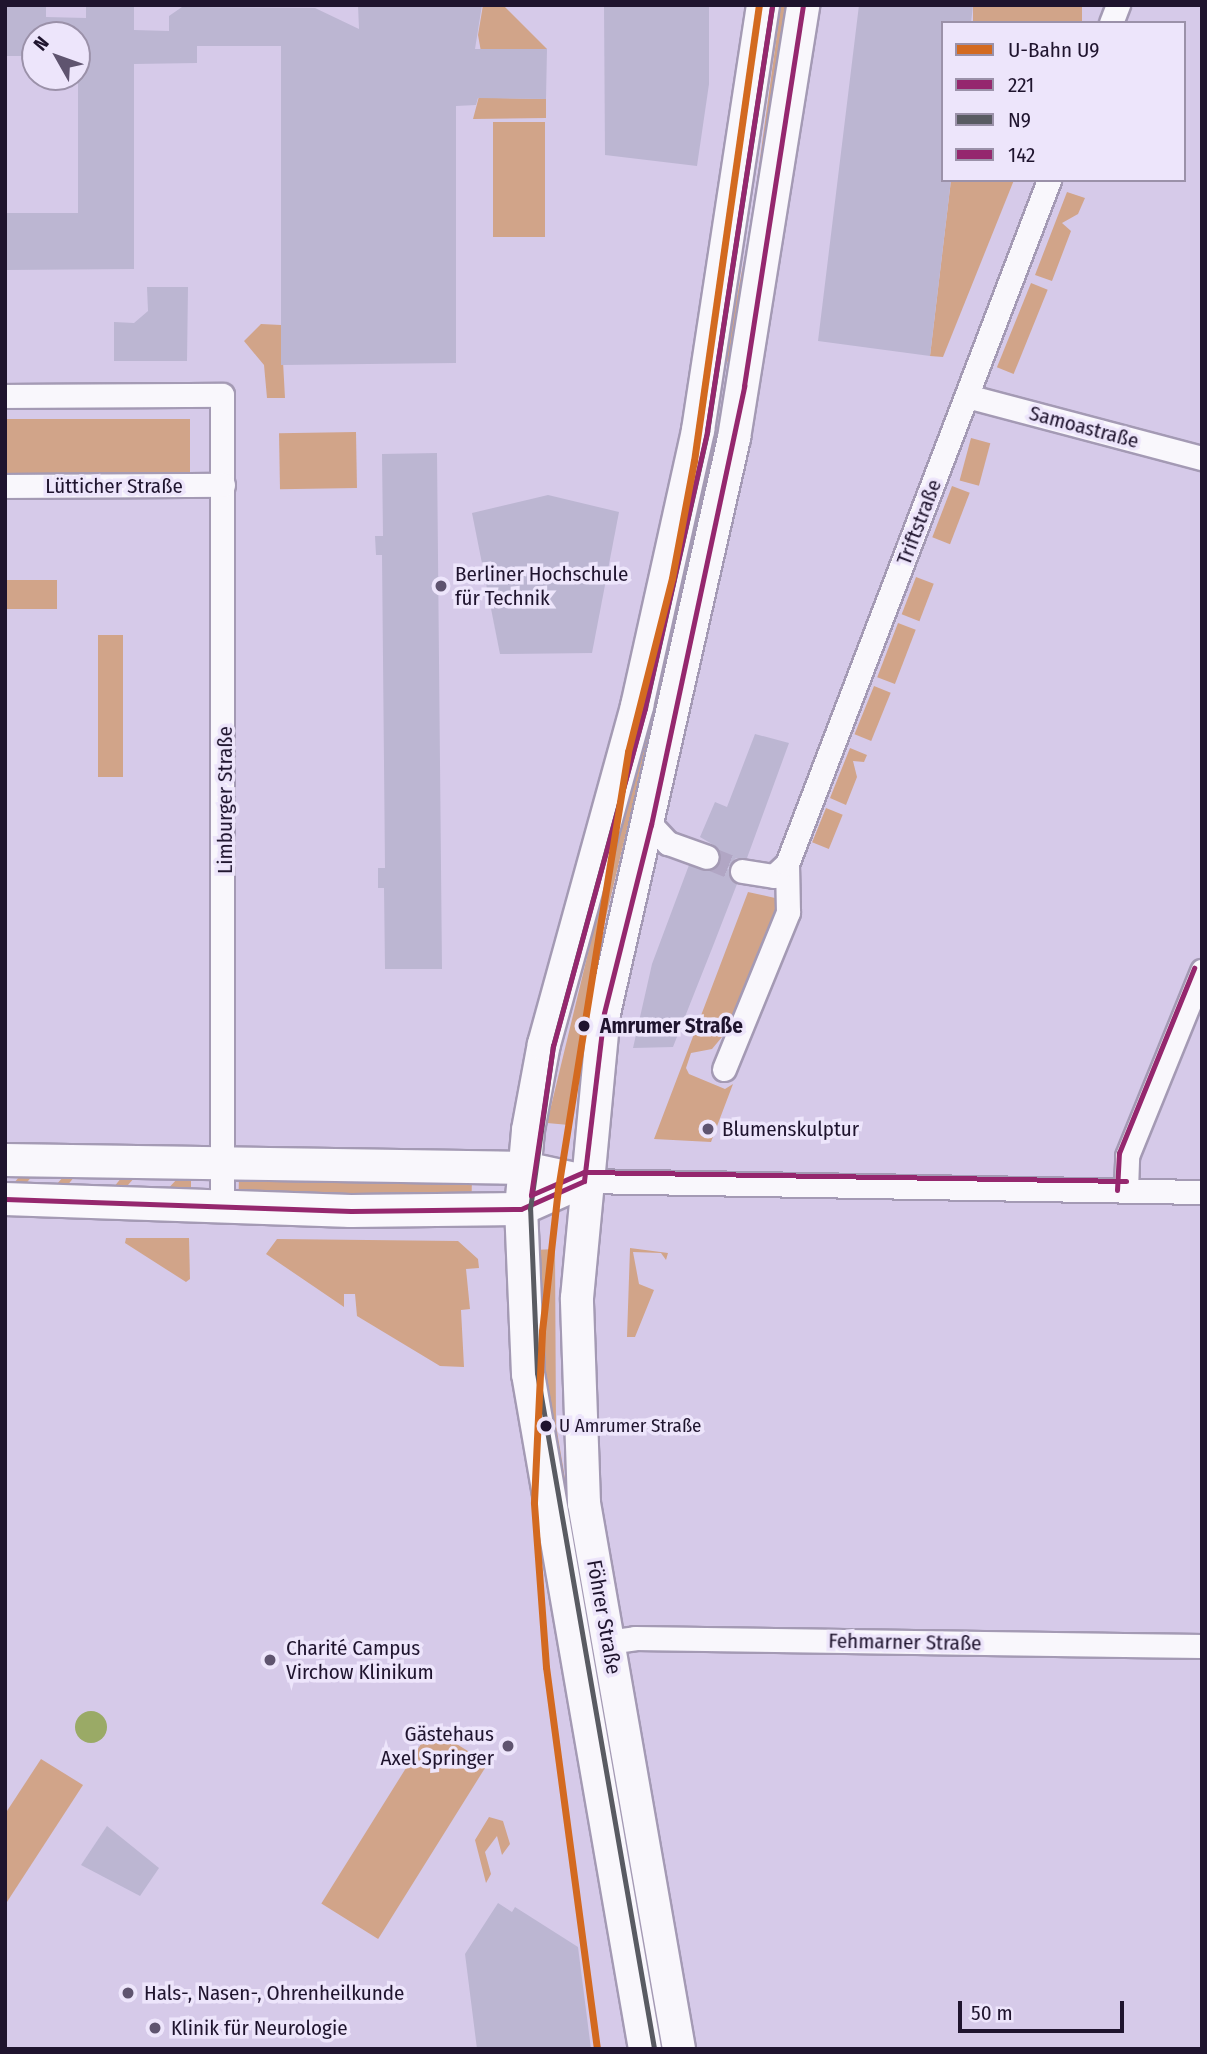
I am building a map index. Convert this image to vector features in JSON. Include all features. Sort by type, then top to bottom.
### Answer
[{"type":"main road","name":"Föhrer Straße","points":[[645,2049],[528,1374],[521,1209],[524,1168],[544,1044],[637,706],[708,380],[763,5]]},
{"type":"main road","name":"Föhrer Straße","points":[[679,2049],[584,1503],[577,1298],[584,1181],[604,1013],[650,825],[744,386],[803,5]]},
{"type":"main road","points":[[708,380],[744,386]]},
{"type":"main road","points":[[5,1160],[524,1168],[584,1181]]},
{"type":"main road","points":[[5,1199],[521,1209],[584,1181]]},
{"type":"street","name":"Triftstraße","points":[[724,1069],[788,912],[787,864],[1048,182]]},
{"type":"street","name":"Limburger Straße","points":[[5,396],[222,395],[222,1205]]},
{"type":"street","name":"Samoastraße","points":[[967,396],[1202,458]]},
{"type":"street","name":"Lütticher Straße","points":[[5,486],[223,485]]},
{"type":"street","points":[[650,825],[668,843],[707,857]]},
{"type":"street","points":[[742,871],[774,876],[787,864]]},
{"type":"street","points":[[1126,1190],[1127,1156],[1202,971]]},
{"type":"street","points":[[584,1181],[1202,1192]]},
{"type":"street","name":"Fehmarner Straße","points":[[608,1643],[635,1638],[1202,1646]]},
{"type":"shaded area","points":[[483,5],[503,5],[547,49],[496,98],[546,99],[546,118],[473,119],[485,74],[478,35]]},
{"type":"shaded area","points":[[781,5],[790,5],[729,364],[725,358],[751,224]]},
{"type":"shaded area","points":[[973,5],[1082,5],[1082,21],[973,21]]},
{"type":"shaded area","points":[[493,122],[545,122],[545,237],[493,237]]},
{"type":"shaded area","points":[[951,182],[1013,182],[943,357],[930,356]]},
{"type":"shaded area","points":[[1067,192],[1085,198],[1078,214],[1062,223],[1071,231],[1052,281],[1035,275]]},
{"type":"shaded area","points":[[1031,283],[1048,290],[1014,374],[997,367]]},
{"type":"shaded area","points":[[261,324],[281,325],[285,398],[267,398],[264,365],[244,341]]},
{"type":"shaded area","points":[[5,419],[190,419],[190,473],[5,473]]},
{"type":"shaded area","points":[[356,432],[357,488],[280,489],[279,433]]},
{"type":"shaded area","points":[[971,438],[990,443],[979,486],[960,481]]},
{"type":"shaded area","points":[[711,443],[719,444],[594,967],[569,1125],[547,1123]]},
{"type":"shaded area","points":[[952,486],[970,493],[950,544],[932,537]]},
{"type":"shaded area","points":[[916,577],[934,584],[919,621],[902,614]]},
{"type":"shaded area","points":[[5,580],[57,580],[57,609],[5,609]]},
{"type":"shaded area","points":[[898,623],[916,630],[895,684],[877,677]]},
{"type":"shaded area","points":[[98,635],[123,635],[123,777],[98,777]]},
{"type":"shaded area","points":[[874,686],[891,693],[871,741],[855,734]]},
{"type":"shaded area","points":[[850,748],[867,755],[864,762],[853,761],[857,777],[846,805],[830,798]]},
{"type":"shaded area","points":[[826,808],[843,815],[829,849],[812,842]]},
{"type":"shaded area","points":[[748,892],[775,898],[779,905],[737,1019],[712,1049],[691,1053],[686,1068],[689,1074],[725,1089],[733,1084],[711,1142],[654,1139]]},
{"type":"shaded area","points":[[191,1168],[191,1194],[164,1193],[178,1178],[135,1177],[121,1193],[109,1193],[122,1177],[75,1176],[62,1192],[50,1192],[63,1177],[36,1175]]},
{"type":"shaded area","points":[[239,1172],[472,1176],[472,1197],[239,1193]]},
{"type":"shaded area","points":[[33,1175],[19,1192],[7,1191],[20,1176]]},
{"type":"shaded area","points":[[126,1238],[189,1238],[190,1279],[186,1282],[125,1243]]},
{"type":"shaded area","points":[[277,1239],[458,1241],[478,1259],[479,1268],[466,1269],[470,1309],[461,1310],[464,1367],[440,1366],[357,1316],[355,1294],[344,1294],[344,1307],[266,1254]]},
{"type":"shaded area","points":[[630,1248],[668,1253],[666,1260],[661,1253],[633,1252],[639,1284],[654,1290],[635,1337],[627,1337]]},
{"type":"shaded area","points":[[555,1249],[556,1425],[597,1669],[593,1670],[544,1382],[535,1250]]},
{"type":"shaded area","points":[[91,1711],[102,1716],[107,1727],[102,1738],[91,1743],[80,1738],[75,1727],[80,1716]]},
{"type":"shaded area","points":[[431,1728],[488,1764],[378,1939],[321,1904]]},
{"type":"shaded area","points":[[41,1759],[83,1785],[5,1905],[5,1814]]},
{"type":"shaded area","points":[[489,1817],[503,1821],[510,1844],[502,1855],[497,1836],[485,1852],[491,1874],[486,1883],[475,1840]]},
{"type":"building","points":[[5,5],[46,5],[46,17],[86,18],[86,5],[134,5],[134,30],[169,31],[169,16],[182,7],[315,8],[359,29],[358,5],[482,5],[475,49],[547,49],[546,99],[478,98],[476,105],[456,106],[456,363],[281,365],[281,46],[197,46],[197,63],[134,64],[134,269],[5,270],[5,213],[78,213],[78,91],[91,91],[91,21],[21,21],[21,56],[5,56]]},
{"type":"building","points":[[604,5],[709,5],[709,84],[697,166],[605,155]]},
{"type":"building","points":[[859,5],[973,5],[971,21],[941,21],[941,182],[951,182],[930,356],[818,341]]},
{"type":"building","points":[[147,287],[188,287],[187,361],[114,361],[114,322],[134,323],[148,311]]},
{"type":"building","points":[[437,453],[442,969],[385,969],[384,888],[378,888],[378,868],[385,868],[382,555],[376,555],[375,536],[383,536],[382,454]]},
{"type":"building","points":[[548,495],[619,512],[592,653],[500,654],[472,513]]},
{"type":"building","points":[[755,734],[789,743],[747,858],[736,858],[728,868],[737,884],[713,946],[673,1047],[633,1048],[652,964],[689,865],[709,871],[720,861],[717,847],[700,837],[715,802],[727,807]]},
{"type":"building","points":[[107,1826],[159,1868],[140,1896],[81,1865]]},
{"type":"building","points":[[498,1903],[512,1912],[515,1907],[578,1947],[591,2049],[477,2049],[465,1954]]},
{"type":"tunnel","points":[[707,857],[742,871]]},
{"type":"metro line","name":"U9","points":[[597,2049],[546,1667],[534,1502],[542,1331],[558,1189],[628,752],[672,578],[694,461],[759,5]]},
{"type":"transit line","name":"221","points":[[584,1181],[604,1013],[651,825],[744,386],[803,5]]},
{"type":"transit line","name":"N9","points":[[654,2048],[537,1373],[530,1209],[553,1046],[645,708],[707,432],[772,6]]},
{"type":"transit line","name":"142","points":[[772,6],[707,432],[645,708],[553,1046],[531,1195],[584,1172],[1126,1181]]},
{"type":"transit line","name":"142","points":[[1117,1190],[1119,1153],[1194,968]]},
{"type":"transit line","name":"221","points":[[5,1199],[351,1211],[521,1209],[584,1181]]},
{"type":"place","name":"Berliner Hochschule für Technik","points":[[441,586]]},
{"type":"place","name":"Amrumer Straße","points":[[584,1026]]},
{"type":"place","name":"Blumenskulptur","points":[[708,1129]]},
{"type":"place","name":"U Amrumer Straße","points":[[546,1426]]},
{"type":"place","name":"Charité Campus Virchow Klinikum","points":[[270,1660]]},
{"type":"place","name":"Gästehaus Axel Springer","points":[[508,1746]]},
{"type":"place","name":"Hals-, Nasen-, Ohrenheilkunde","points":[[128,1993]]},
{"type":"place","name":"Klinik für Neurologie","points":[[155,2028]]}]
